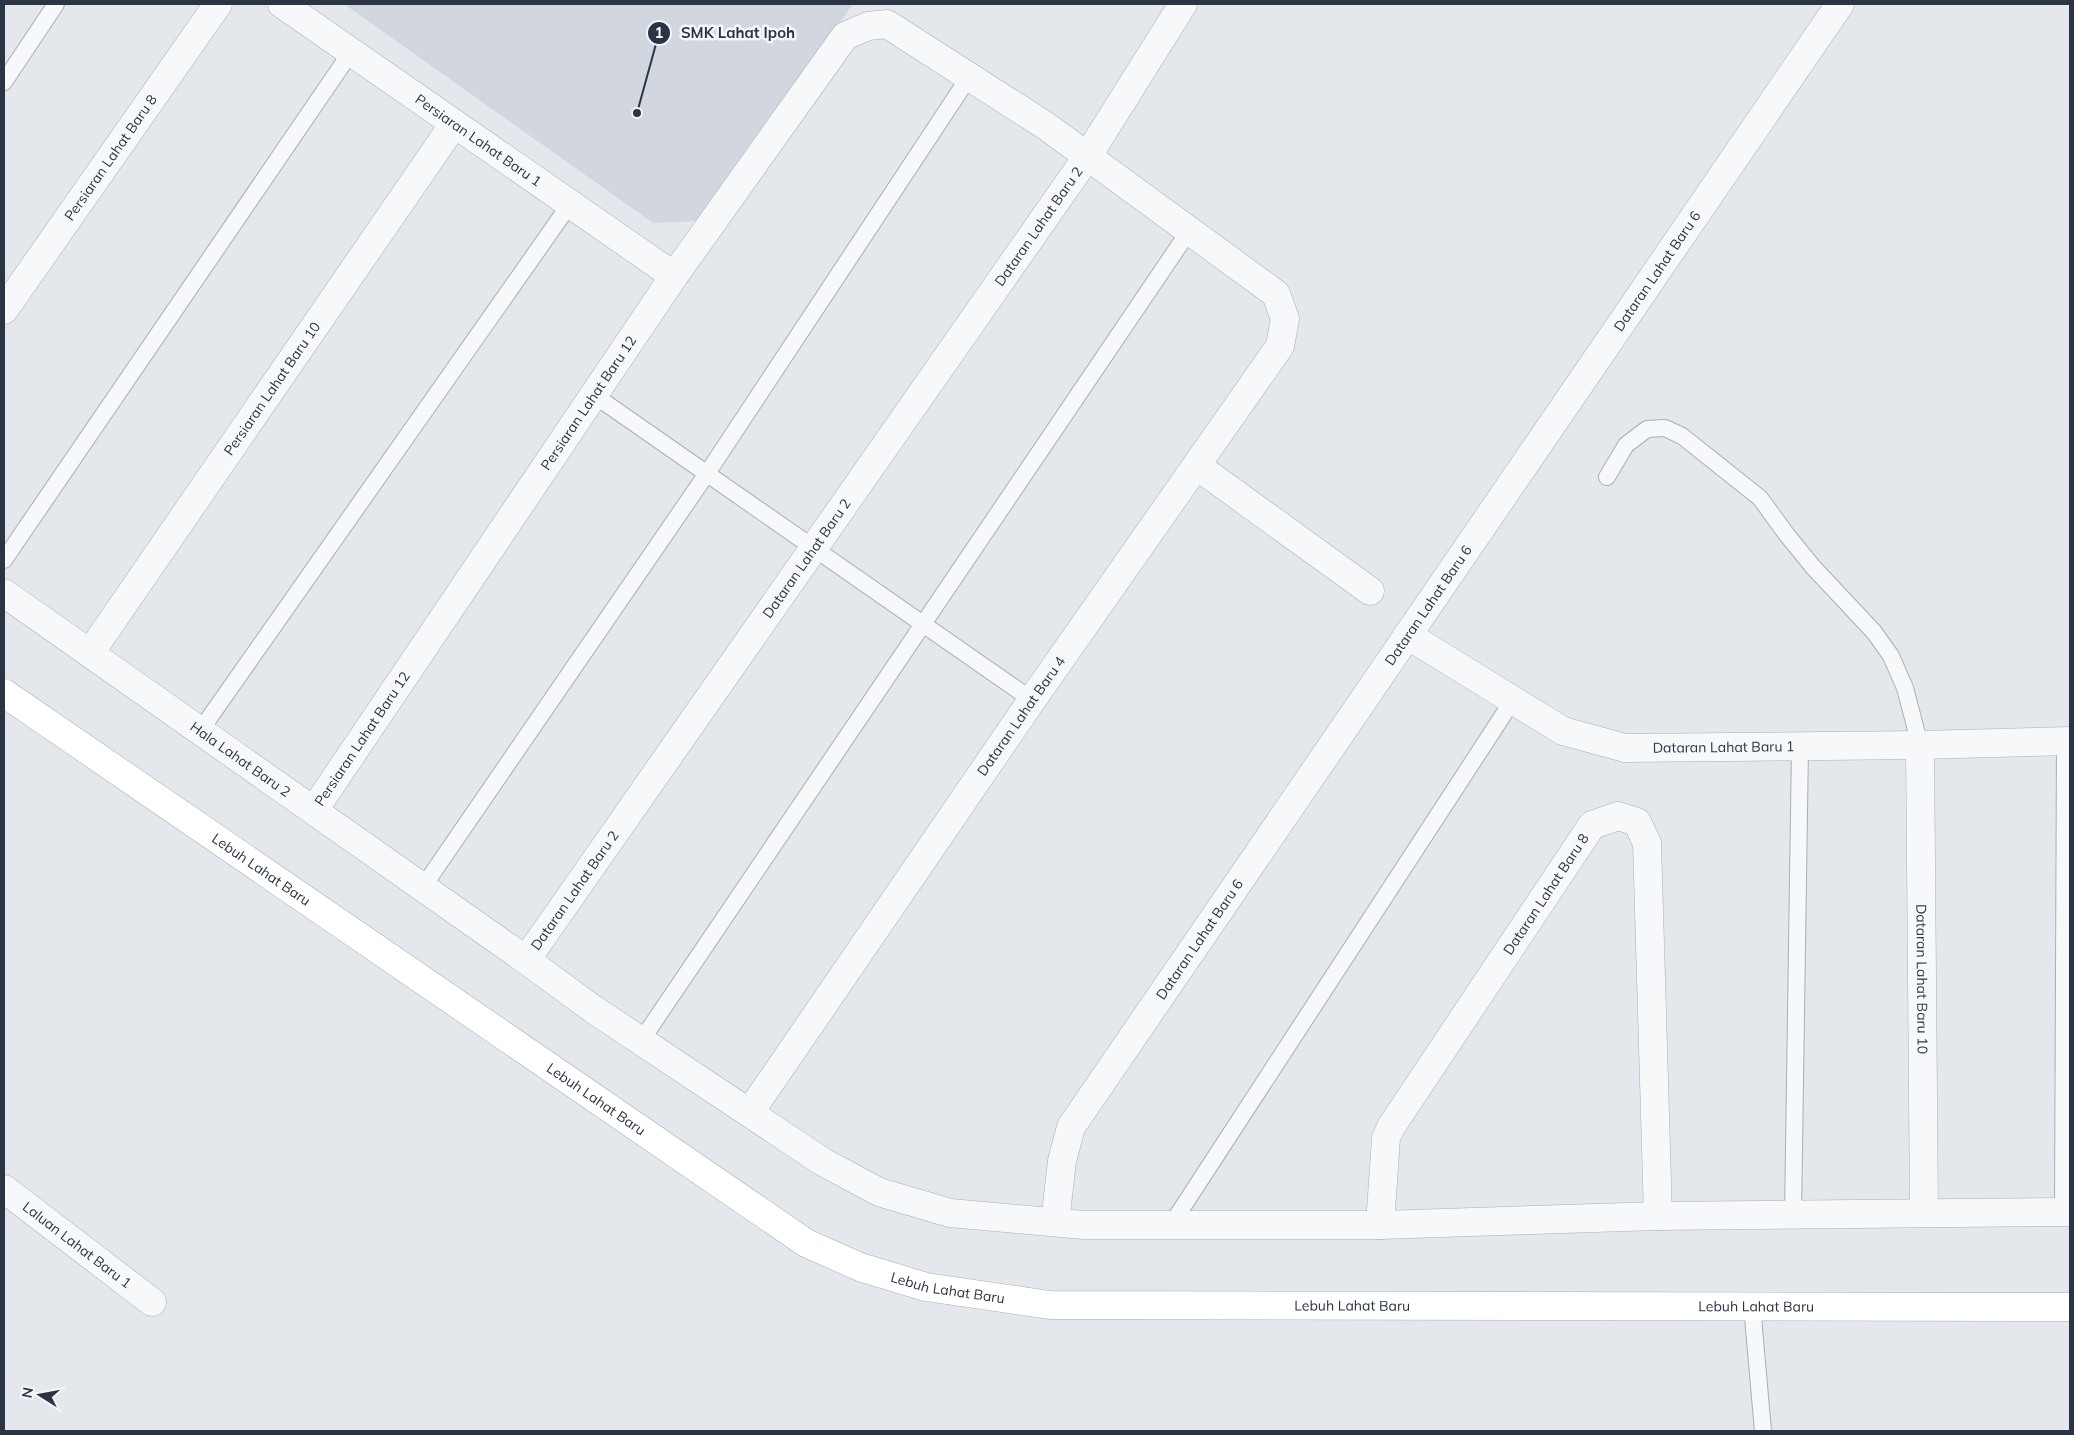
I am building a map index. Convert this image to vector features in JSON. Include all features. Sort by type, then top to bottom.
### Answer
[{"type":"street","name":"Persiaran Lahat Baru 8","points":[[4,310],[218,4]]},
{"type":"street","name":"Persiaran Lahat Baru 1","points":[[282,4],[674,276]]},
{"type":"street","name":"Dataran Lahat Baru 2","points":[[526,960],[1086,157],[1183,4]]},
{"type":"street","name":"Dataran Lahat Baru 6","points":[[1055,1222],[1062,1161],[1072,1127],[1840,4]]},
{"type":"street","name":"Persiaran Lahat Baru 12","points":[[314,810],[674,276],[845,36],[868,26],[887,24],[969,77]]},
{"type":"street","points":[[969,77],[1046,126],[1189,232]]},
{"type":"street","name":"Persiaran Lahat Baru 10","points":[[90,653],[454,124]]},
{"type":"street","name":"Dataran Lahat Baru 4","points":[[750,1112],[1032,700],[1280,346],[1285,319],[1276,294],[1189,232]]},
{"type":"street","points":[[1197,466],[1370,591]]},
{"type":"street","name":"Hala Lahat Baru 2","points":[[4,593],[314,810],[593,1009],[824,1162],[879,1192],[950,1213],[1084,1225],[1380,1225],[1658,1216],[2067,1212]]},
{"type":"street","name":"Dataran Lahat Baru 1","points":[[1407,635],[1563,731],[1625,748],[1920,745],[2068,741]]},
{"type":"street","name":"Lebuh Lahat Baru","points":[[4,693],[806,1243],[860,1267],[926,1287],[1050,1305],[2070,1307]]},
{"type":"street","name":"Dataran Lahat Baru 10","points":[[1920,745],[1924,1213]]},
{"type":"street","name":"Dataran Lahat Baru 8","points":[[1380,1225],[1386,1138],[1391,1127],[1592,825],[1618,816],[1637,822],[1647,843],[1658,1216]]},
{"type":"street","name":"Laluan Lahat Baru 1","points":[[4,1188],[152,1302]]},
{"type":"lane","points":[[4,82],[56,4]]},
{"type":"lane","points":[[4,560],[352,52]]},
{"type":"lane","points":[[423,887],[708,472],[969,77]]},
{"type":"lane","points":[[200,731],[570,204]]},
{"type":"lane","points":[[641,1041],[1189,232]]},
{"type":"lane","points":[[594,395],[708,472],[813,548],[1032,700]]},
{"type":"lane","points":[[1606,477],[1626,445],[1647,429],[1665,428],[1682,436],[1760,498],[1786,536],[1813,568],[1874,632],[1891,656],[1905,688],[1920,745]]},
{"type":"lane","points":[[1171,1225],[1513,700]]},
{"type":"lane","points":[[2067,1212],[2068,741]]},
{"type":"lane","points":[[1793,1215],[1800,746]]},
{"type":"lane","points":[[1752,1306],[1763,1431]]},
{"type":"shaded area","points":[[344,4],[853,4],[700,221],[653,223]]},
{"type":"place","name":"SMK Lahat Ipoh","points":[[637,113]]}]
